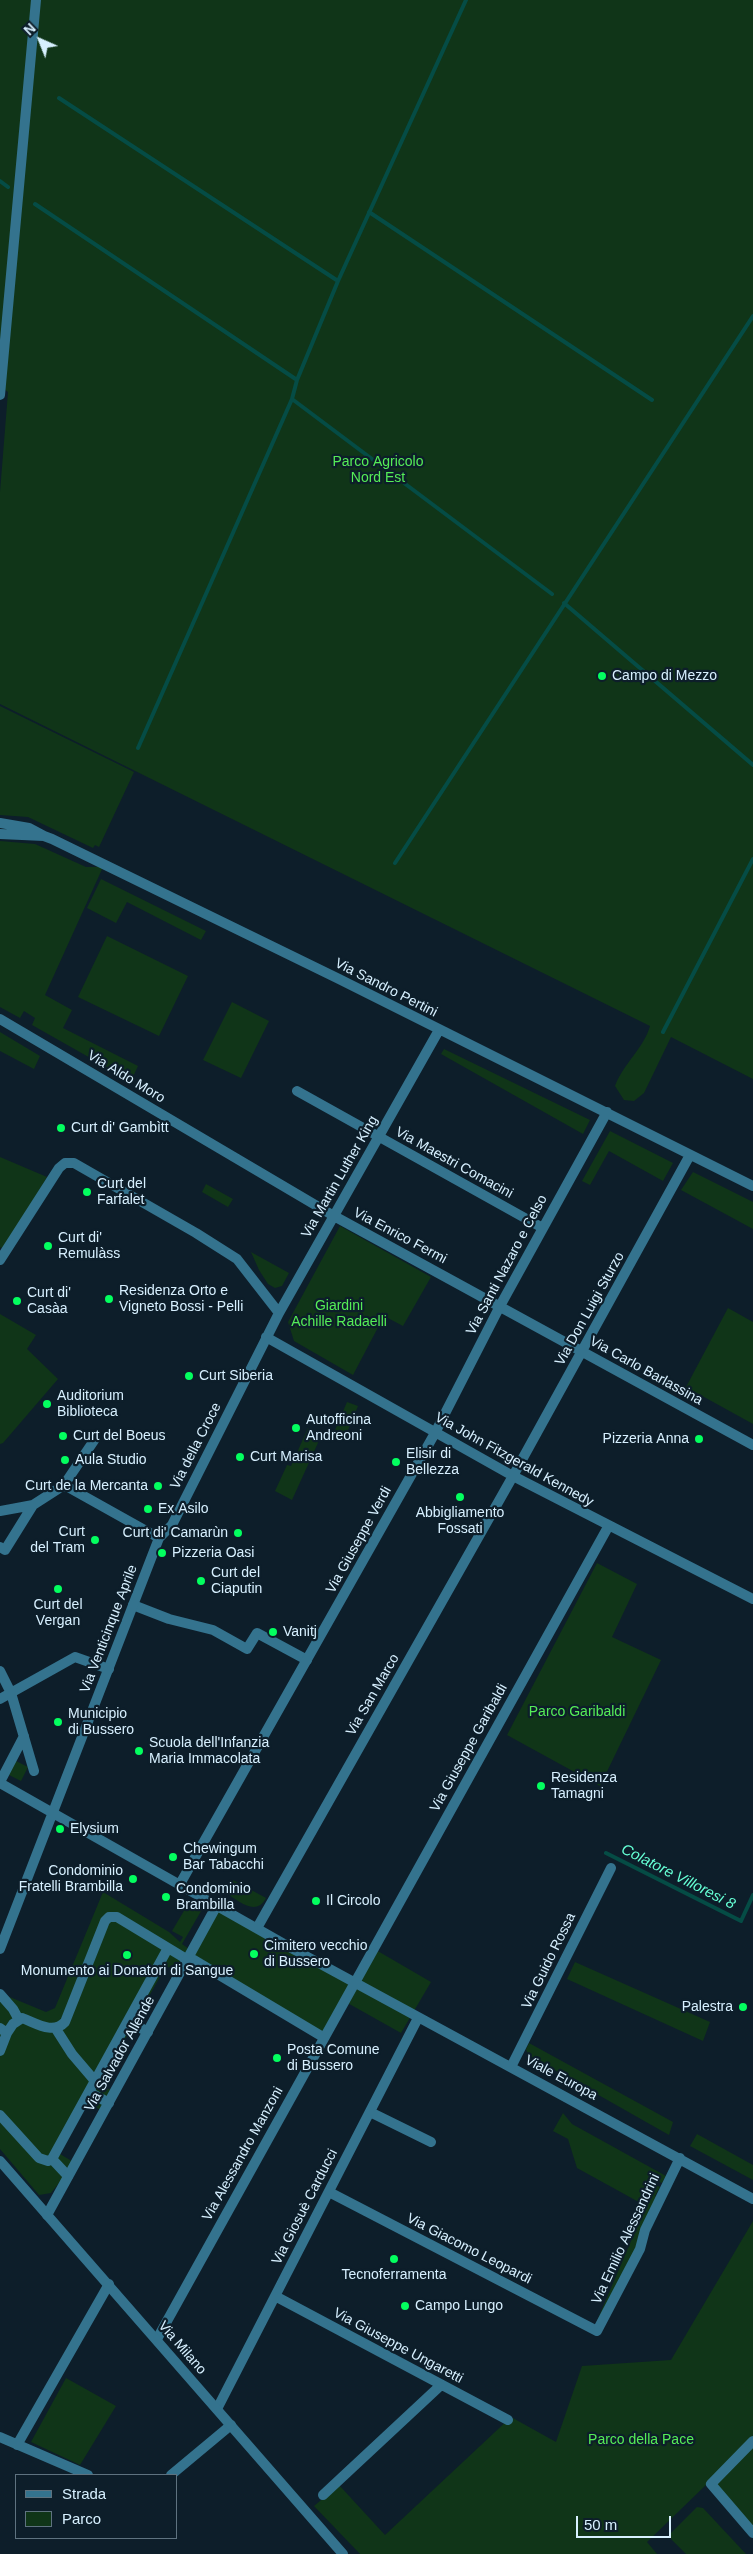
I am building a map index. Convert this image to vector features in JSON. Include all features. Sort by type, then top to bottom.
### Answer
[{"type":"street","points":[[0,395],[36,0]]},
{"type":"street","points":[[0,823],[29,828],[44,836]]},
{"type":"street","name":"Via Sandro Pertini","points":[[0,834],[44,836],[339,979],[753,1186]]},
{"type":"street","name":"Via Aldo Moro","points":[[0,1019],[237,1159]]},
{"type":"street","name":"Via Martin Luther King","points":[[266,1337],[439,1030]]},
{"type":"street","name":"Via Maestri Comacini","points":[[297,1091],[541,1228]]},
{"type":"street","name":"Via Santi Nazaro e Celso","points":[[435,1433],[541,1228],[606,1112]]},
{"type":"street","name":"Via Don Luigi Sturzo","points":[[513,1476],[690,1155]]},
{"type":"street","name":"Via Enrico Fermi","points":[[237,1159],[334,1216],[500,1306]]},
{"type":"street","points":[[0,1260],[63,1165],[76,1164],[239,1261],[279,1313]]},
{"type":"street","name":"Via Carlo Barlassina","points":[[500,1306],[753,1445]]},
{"type":"street","name":"Via John Fitzgerald Kennedy","points":[[266,1337],[513,1476],[608,1527],[753,1599]]},
{"type":"street","name":"Via della Croce","points":[[159,1538],[172,1525],[266,1337]]},
{"type":"street","name":"Via Giuseppe Verdi","points":[[180,1884],[435,1433]]},
{"type":"street","points":[[0,1511],[21,1509],[33,1505],[64,1486],[95,1439]]},
{"type":"street","name":"Via San Marco","points":[[257,1928],[513,1476]]},
{"type":"street","points":[[64,1486],[159,1538]]},
{"type":"street","points":[[2,1551],[33,1505]]},
{"type":"street","name":"Via Giuseppe Garibaldi","points":[[355,1984],[608,1527]]},
{"type":"street","name":"Via Venticinque Aprile","points":[[0,1949],[159,1538]]},
{"type":"street","points":[[133,1605],[169,1620],[213,1630],[247,1649],[257,1633],[307,1660]]},
{"type":"street","points":[[0,1699],[75,1657],[109,1669]]},
{"type":"street","points":[[0,1671],[11,1693],[34,1771]]},
{"type":"street","points":[[0,1783],[24,1736]]},
{"type":"street","name":"Viale Europa","points":[[0,1783],[355,1984],[753,2199]]},
{"type":"street","name":"Via Guido Rossa","points":[[511,2067],[611,1868]]},
{"type":"street","name":"Via Salvador Allende","points":[[47,2215],[217,1905]]},
{"type":"street","points":[[0,2051],[3,2031],[22,2018],[52,2029],[56,2029],[65,2022],[104,1921],[108,1918],[117,1917],[323,2037]]},
{"type":"street","points":[[0,2115],[39,2158],[48,2161],[52,2159],[168,1948]]},
{"type":"street","name":"Via Alessandro Manzoni","points":[[157,2339],[323,2037],[355,1984]]},
{"type":"street","points":[[0,1994],[13,2009],[18,2020]]},
{"type":"street","name":"Via Giosuè Carducci","points":[[217,2409],[418,2018]]},
{"type":"street","points":[[128,2021],[148,2032]]},
{"type":"street","points":[[56,2029],[72,2054],[96,2081]]},
{"type":"street","points":[[90,2092],[109,2103]]},
{"type":"street","points":[[370,2112],[431,2142]]},
{"type":"street","name":"Via Emilio Alessandrini","points":[[598,2331],[640,2249],[645,2230],[680,2158]]},
{"type":"street","points":[[52,2159],[68,2176]]},
{"type":"street","name":"Via Milano","points":[[0,2160],[343,2554]]},
{"type":"street","name":"Via Giacomo Leopardi","points":[[329,2192],[598,2331]]},
{"type":"street","points":[[17,2445],[108,2284]]},
{"type":"street","name":"Via Giuseppe Ungaretti","points":[[275,2296],[508,2420]]},
{"type":"street","points":[[323,2495],[441,2384]]},
{"type":"street","points":[[172,2474],[231,2425]]},
{"type":"street","points":[[0,2438],[86,2474]]},
{"type":"street","points":[[753,2441],[711,2484],[753,2533]]},
{"type":"green space","name":"Parco Agricolo Nord Est","points":[[0,0],[753,0],[753,1079],[671,1037],[644,1093],[634,1101],[624,1100],[615,1086],[623,1070],[643,1042],[650,1026],[0,704],[0,492],[8,392],[0,386]]},
{"type":"green space","points":[[0,706],[134,772],[99,847],[95,845],[93,848],[28,817],[0,815]]},
{"type":"green space","points":[[0,841],[35,844],[86,867],[103,867],[45,995],[72,1010],[63,1028],[138,1066],[131,1081],[32,1025],[35,1018],[24,1011],[20,1018],[0,1007]]},
{"type":"green space","points":[[101,879],[206,931],[201,940],[127,902],[116,923],[87,908]]},
{"type":"green space","points":[[107,936],[188,976],[159,1036],[78,997]]},
{"type":"green space","points":[[232,1002],[269,1021],[241,1078],[203,1060]]},
{"type":"green space","points":[[0,1032],[40,1056],[34,1069],[0,1051]]},
{"type":"green space","points":[[444,1049],[590,1120],[583,1134],[441,1054]]},
{"type":"green space","points":[[610,1131],[673,1163],[663,1181],[609,1151],[590,1185],[582,1181]]},
{"type":"green space","points":[[0,1157],[47,1177],[4,1249],[0,1247]]},
{"type":"green space","points":[[693,1172],[753,1202],[753,1229],[681,1190]]},
{"type":"green space","points":[[206,1184],[233,1199],[228,1207],[202,1192]]},
{"type":"green space","name":"Giardini Achille Radaelli","points":[[340,1226],[431,1277],[403,1326],[384,1316],[353,1375],[294,1341],[288,1322]]},
{"type":"green space","points":[[251,1252],[289,1273],[282,1286],[275,1288],[268,1284]]},
{"type":"green space","points":[[728,1308],[753,1322],[753,1424],[686,1387]]},
{"type":"green space","points":[[0,1314],[36,1335],[27,1349],[58,1379],[3,1443],[0,1444]]},
{"type":"green space","points":[[347,1402],[358,1406],[346,1435],[335,1430]]},
{"type":"green space","points":[[308,1428],[322,1434],[292,1500],[275,1491],[287,1465],[291,1466]]},
{"type":"green space","name":"Parco Garibaldi","points":[[597,1563],[637,1584],[612,1637],[661,1660],[600,1786],[507,1735]]},
{"type":"green space","points":[[14,1760],[28,1767],[21,1781],[7,1774]]},
{"type":"green space","points":[[233,1880],[266,1898],[262,1904],[252,1907],[247,1906],[226,1893]]},
{"type":"green space","points":[[103,1892],[169,1932],[180,1942],[183,1937],[172,1931],[191,1899],[204,1906],[182,1944],[192,1951],[180,1973],[166,1966],[100,2084],[114,2092],[104,2112],[88,2103],[60,2154],[75,2163],[51,2193],[39,2195],[0,2149],[0,1993],[46,2012],[55,2008]]},
{"type":"green space","points":[[218,1908],[356,1983],[376,1950],[431,1982],[401,2033],[344,2001],[323,2036],[191,1957]]},
{"type":"green space","points":[[575,1962],[710,2022],[703,2041],[567,1979]]},
{"type":"green space","points":[[529,2043],[673,2122],[669,2135],[528,2055],[526,2049]]},
{"type":"green space","points":[[563,2113],[572,2124],[666,2176],[662,2183],[657,2181],[655,2185],[660,2187],[655,2196],[659,2198],[636,2249],[596,2323],[646,2206],[577,2168],[568,2139],[553,2131]]},
{"type":"green space","points":[[697,2134],[753,2165],[753,2180],[690,2146]]},
{"type":"green space","name":"Parco della Pace","points":[[753,2221],[753,2533],[708,2483],[647,2542],[657,2554],[360,2554],[314,2506],[339,2485],[385,2535],[511,2417],[556,2442],[582,2366],[671,2360]]},
{"type":"green space","points":[[66,2378],[116,2406],[80,2465],[31,2442]]},
{"type":"green space","points":[[697,2507],[703,2508],[746,2554],[686,2554],[671,2539],[670,2534]]},
{"type":"waterway","points":[[138,748],[292,399],[297,380],[338,281],[466,0]]},
{"type":"waterway","points":[[59,98],[338,281]]},
{"type":"waterway","points":[[0,181],[8,187]]},
{"type":"waterway","points":[[35,204],[297,380]]},
{"type":"waterway","points":[[369,212],[652,400]]},
{"type":"waterway","points":[[395,863],[753,316]]},
{"type":"waterway","points":[[292,399],[552,594]]},
{"type":"waterway","points":[[564,603],[753,765]]},
{"type":"waterway","points":[[663,1032],[753,859]]},
{"type":"waterway","name":"Colatore Villoresi 8","points":[[606,1853],[741,1921],[753,1895]]},
{"type":"place","name":"Campo di Mezzo","points":[[602,676]]},
{"type":"place","name":"Curt di' Gambìtt","points":[[61,1128]]},
{"type":"place","name":"Curt del Farfalet","points":[[87,1192]]},
{"type":"place","name":"Curt di' Remulàss","points":[[48,1246]]},
{"type":"place","name":"Residenza Orto e Vigneto Bossi - Pelli","points":[[109,1299]]},
{"type":"place","name":"Curt di' Casàa","points":[[17,1301]]},
{"type":"place","name":"Curt Siberia","points":[[189,1376]]},
{"type":"place","name":"Auditorium Biblioteca","points":[[47,1404]]},
{"type":"place","name":"Autofficina Andreoni","points":[[296,1428]]},
{"type":"place","name":"Curt del Boeus","points":[[63,1436]]},
{"type":"place","name":"Pizzeria Anna","points":[[699,1439]]},
{"type":"place","name":"Curt Marisa","points":[[240,1457]]},
{"type":"place","name":"Aula Studio","points":[[65,1460]]},
{"type":"place","name":"Elisir di Bellezza","points":[[396,1462]]},
{"type":"place","name":"Curt de la Mercanta","points":[[158,1486]]},
{"type":"place","name":"Abbigliamento Fossati","points":[[460,1497]]},
{"type":"place","name":"Ex Asilo","points":[[148,1509]]},
{"type":"place","name":"Curt di' Camarùn","points":[[238,1533]]},
{"type":"place","name":"Curt del Tram","points":[[95,1540]]},
{"type":"place","name":"Pizzeria Oasi","points":[[162,1553]]},
{"type":"place","name":"Curt del Ciaputin","points":[[201,1581]]},
{"type":"place","name":"Curt del Vergan","points":[[58,1589]]},
{"type":"place","name":"Vanitj","points":[[273,1632]]},
{"type":"place","name":"Municipio di Bussero","points":[[58,1722]]},
{"type":"place","name":"Scuola dell'Infanzia Maria Immacolata","points":[[139,1751]]},
{"type":"place","name":"Residenza Tamagni","points":[[541,1786]]},
{"type":"place","name":"Elysium","points":[[60,1829]]},
{"type":"place","name":"Chewingum Bar Tabacchi","points":[[173,1857]]},
{"type":"place","name":"Condominio Fratelli Brambilla","points":[[133,1879]]},
{"type":"place","name":"Condominio Brambilla","points":[[166,1897]]},
{"type":"place","name":"Il Circolo","points":[[316,1901]]},
{"type":"place","name":"Cimitero vecchio di Bussero","points":[[254,1954]]},
{"type":"place","name":"Monumento ai Donatori di Sangue","points":[[127,1955]]},
{"type":"place","name":"Palestra","points":[[743,2007]]},
{"type":"place","name":"Posta Comune di Bussero","points":[[277,2058]]},
{"type":"place","name":"Tecnoferramenta","points":[[394,2259]]},
{"type":"place","name":"Campo Lungo","points":[[405,2306]]}]
